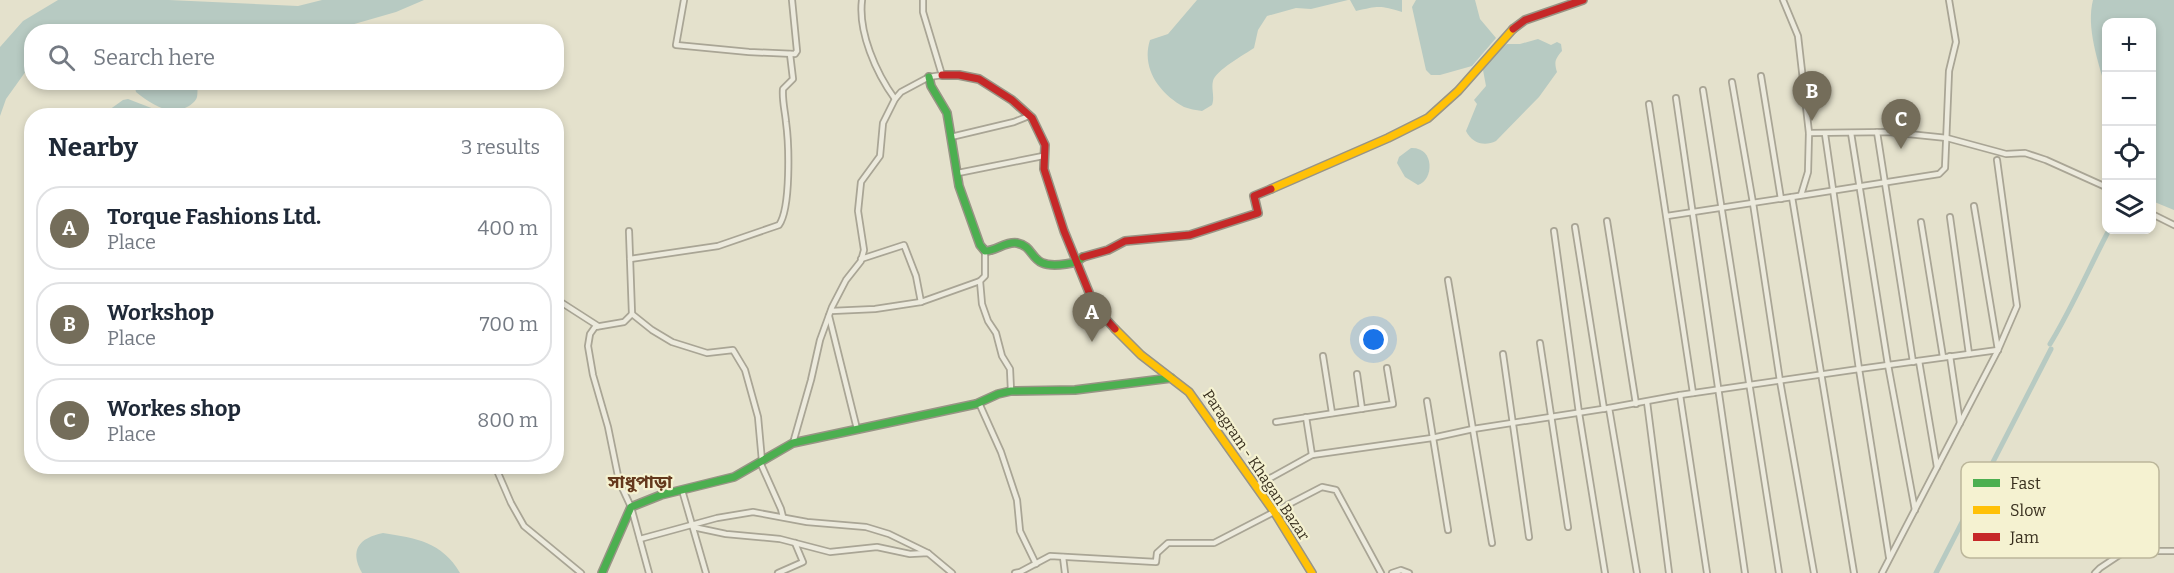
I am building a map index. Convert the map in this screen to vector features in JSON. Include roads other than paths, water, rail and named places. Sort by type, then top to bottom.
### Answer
[{"type":"street","points":[[684,0],[676,45],[795,54],[797,51],[792,0]]},
{"type":"street","points":[[862,0],[862,22],[874,64],[884,85],[895,99]]},
{"type":"street","points":[[793,443],[820,340],[846,280],[858,266],[864,250],[858,211],[861,183],[880,156],[883,123],[901,92],[929,77],[942,75],[922,12],[923,0]]},
{"type":"street","points":[[985,251],[992,252],[1013,243],[1024,247],[1033,258],[1048,266],[1078,262],[1083,256],[1108,250],[1125,241],[1190,235],[1240,221],[1258,213],[1254,196],[1388,138],[1428,118],[1458,91],[1511,31],[1525,20],[1583,0]]},
{"type":"street","points":[[1783,0],[1798,36],[1809,134],[1808,172],[1801,195]]},
{"type":"street","points":[[1667,216],[1939,174],[1945,168],[1949,71],[1956,42],[1949,0]]},
{"type":"street","points":[[630,259],[718,246],[779,225],[785,214],[786,203],[787,124],[782,97],[783,89],[793,79],[790,54]]},
{"type":"street","name":"Paragram - Khagan Bazar","points":[[942,75],[960,75],[979,79],[1012,100],[1032,118],[1044,145],[1043,156],[1049,188],[1092,300],[1104,319],[1141,355],[1189,392],[1275,513],[1312,573]]},
{"type":"street","points":[[1761,75],[1781,198]]},
{"type":"street","points":[[830,313],[921,302],[980,281],[984,276],[985,251],[978,242],[963,196],[947,113],[937,98],[929,77]]},
{"type":"street","points":[[1732,82],[1780,381],[1814,573]]},
{"type":"street","points":[[1703,90],[1779,573]]},
{"type":"street","points":[[1676,98],[1745,573]]},
{"type":"street","points":[[1649,104],[1693,393]]},
{"type":"street","points":[[951,137],[1014,122],[1029,116]]},
{"type":"street","points":[[1809,134],[1877,132],[1947,138],[2006,154],[2025,153],[2102,185]]},
{"type":"street","points":[[1877,132],[1916,361],[1937,467]]},
{"type":"street","points":[[1851,133],[1888,365],[1915,510]]},
{"type":"street","points":[[1825,134],[1859,369],[1890,559]]},
{"type":"street","points":[[958,172],[1043,156]]},
{"type":"street","points":[[1882,573],[1998,350],[2017,306],[1997,160]]},
{"type":"street","points":[[1792,197],[1854,573]]},
{"type":"street","points":[[1974,206],[1998,350]]},
{"type":"street","points":[[2156,216],[2174,225]]},
{"type":"street","points":[[1950,217],[1969,354]]},
{"type":"street","points":[[1607,221],[1636,404]]},
{"type":"street","points":[[1921,222],[1943,357]]},
{"type":"street","points":[[1575,227],[1606,409],[1638,573]]},
{"type":"street","points":[[629,231],[632,314],[624,322],[592,329],[588,346],[619,481],[631,507],[649,573]]},
{"type":"street","points":[[1554,231],[1579,413],[1605,573]]},
{"type":"street","points":[[861,259],[904,245],[916,276],[921,302]]},
{"type":"street","points":[[1448,280],[1491,543]]},
{"type":"street","points":[[980,281],[982,304],[991,328],[996,333],[1002,356],[1010,369],[1011,391]]},
{"type":"street","points":[[564,304],[598,326]]},
{"type":"street","points":[[830,313],[857,429]]},
{"type":"street","points":[[632,314],[672,342],[707,353],[733,350],[745,370],[758,417],[761,461],[783,517]]},
{"type":"street","points":[[1540,343],[1568,527]]},
{"type":"street","points":[[1256,486],[1312,455],[1432,438],[1473,429],[1693,393],[1998,350]]},
{"type":"street","points":[[1503,354],[1529,537]]},
{"type":"street","points":[[1323,356],[1332,413]]},
{"type":"street","points":[[1950,356],[1960,423]]},
{"type":"street","points":[[1276,422],[1392,404],[1387,368]]},
{"type":"street","points":[[1357,374],[1362,408]]},
{"type":"street","points":[[602,573],[631,507],[661,495],[734,477],[793,443],[979,403],[1011,391],[1075,390],[1171,378]]},
{"type":"street","points":[[1680,395],[1707,573]]},
{"type":"street","points":[[1427,401],[1448,530]]},
{"type":"street","points":[[1647,402],[1669,573]]},
{"type":"street","points":[[979,403],[1001,452],[1017,500],[1020,531],[1036,564]]},
{"type":"street","points":[[1306,417],[1312,455]]},
{"type":"street","points":[[498,474],[524,525],[581,573]]},
{"type":"street","points":[[1015,573],[1050,556],[1156,562],[1157,553],[1168,543],[1214,543],[1322,487],[1336,490],[1381,573]]},
{"type":"street","points":[[682,490],[706,573]]},
{"type":"street","points":[[640,539],[692,527],[717,518],[753,512],[807,522],[866,527],[889,534],[928,553],[952,573]]},
{"type":"street","points":[[692,527],[726,534],[768,537],[830,552],[877,547],[910,554],[928,553]]},
{"type":"street","points":[[778,573],[803,561],[795,543]]},
{"type":"street","points":[[2159,551],[2174,551]]},
{"type":"street","points":[[1063,557],[1065,573]]},
{"type":"street","points":[[2095,573],[2115,558]]},
{"type":"street","points":[[1392,573],[1401,570],[1409,573]]},
{"type":"waterway","points":[[2050,344],[2107,234]]},
{"type":"waterway","points":[[1993,462],[2051,349]]},
{"type":"waterway","points":[[1936,573],[1961,524]]},
{"type":"place","name":"Workshop","points":[[1812,121]]},
{"type":"place","name":"Workes shop","points":[[1901,149]]},
{"type":"place","name":"Torque Fashions Ltd.","points":[[1092,342]]},
{"type":"district","name":"সাধুপাড়া","points":[[640,482]]}]
